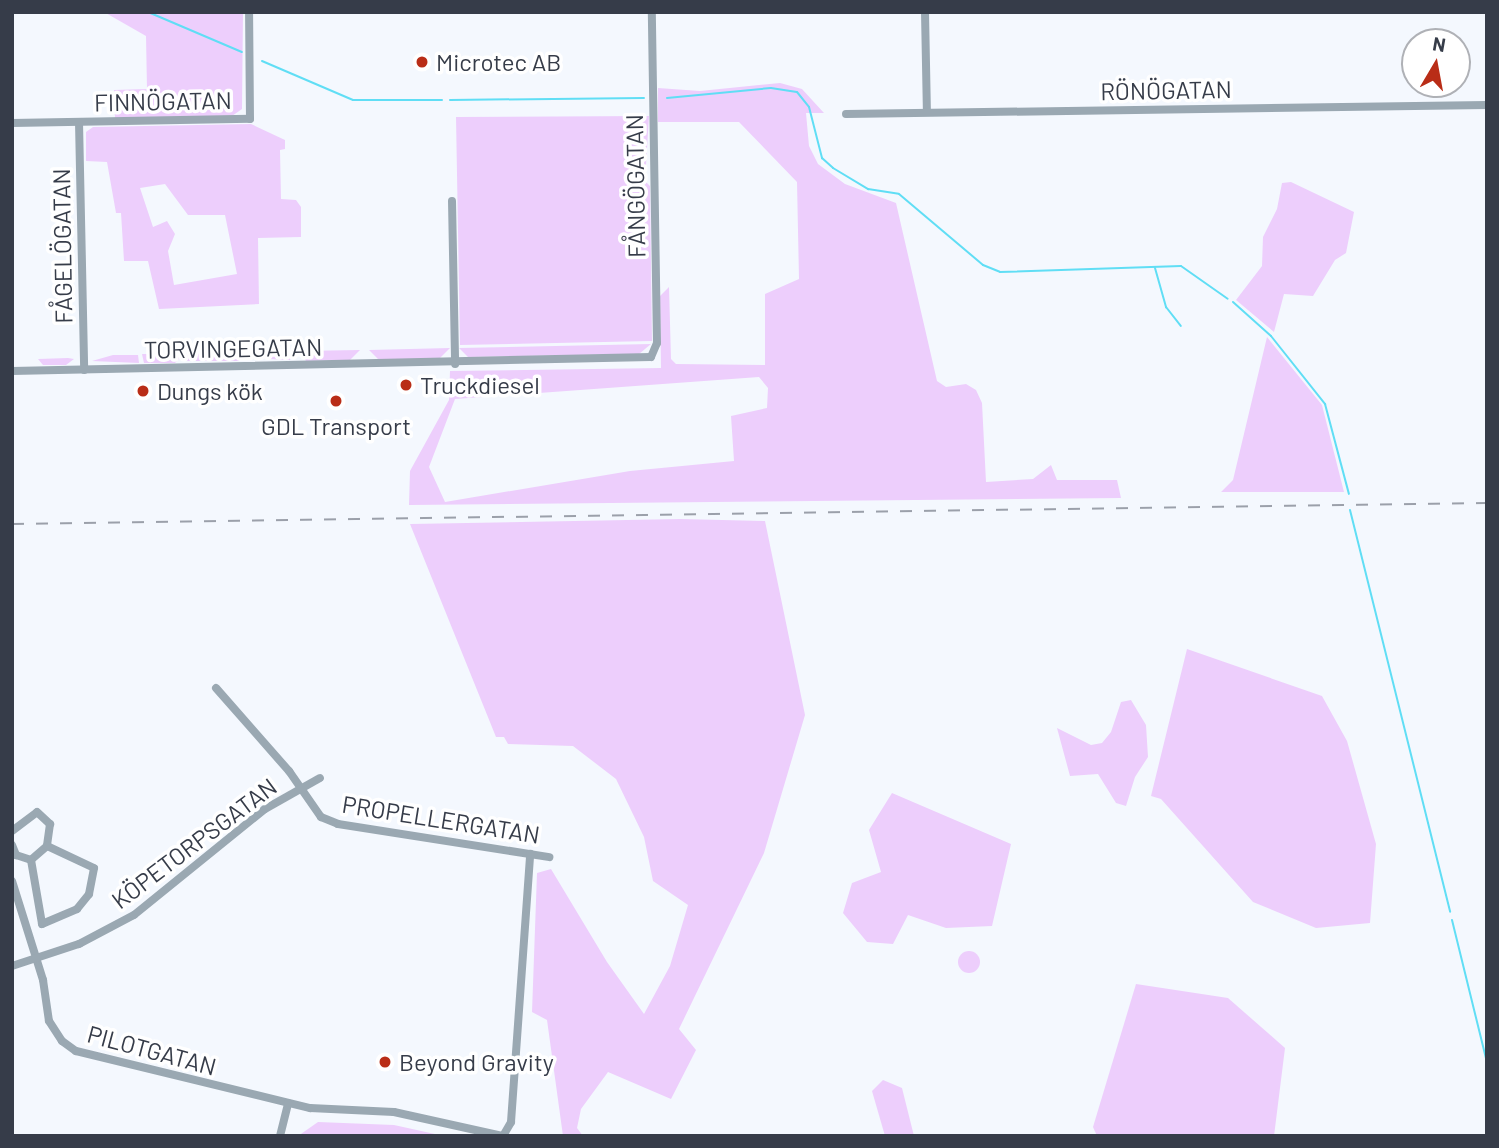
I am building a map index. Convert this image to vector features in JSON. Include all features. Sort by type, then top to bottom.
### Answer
[{"type":"street","name":"FINNÖGATAN","points":[[12,123],[250,119],[249,12]]},
{"type":"street","name":"FÅNGÖGATAN","points":[[651,357],[657,343],[652,12]]},
{"type":"street","points":[[925,12],[927,112]]},
{"type":"street","name":"RÖNÖGATAN","points":[[846,114],[1487,105]]},
{"type":"street","name":"FÅGELÖGATAN","points":[[79,122],[84,370]]},
{"type":"street","points":[[452,201],[455,364]]},
{"type":"street","name":"TORVINGEGATAN","points":[[12,371],[455,364],[651,357]]},
{"type":"street","name":"PROPELLERGATAN","points":[[216,688],[321,817],[338,824],[549,857]]},
{"type":"street","name":"KÖPETORPSGATAN","points":[[12,966],[96,936],[134,915],[247,823],[320,778]]},
{"type":"street","points":[[12,831],[37,812],[50,824],[47,846],[31,860]]},
{"type":"street","points":[[12,845],[14,856],[31,860]]},
{"type":"street","points":[[31,860],[42,924],[77,909],[89,894],[94,868],[47,846]]},
{"type":"street","points":[[503,1136],[511,1122],[530,854]]},
{"type":"street","name":"PILOTGATAN","points":[[12,881],[36,959],[49,1021],[68,1047],[95,1058],[288,1103],[394,1112],[503,1136]]},
{"type":"street","points":[[280,1136],[288,1103]]},
{"type":"shaded area","points":[[104,12],[243,12],[242,109],[232,116],[115,118],[114,90],[147,89],[146,36]]},
{"type":"shaded area","points":[[780,83],[802,89],[824,113],[806,113],[809,146],[818,164],[845,184],[896,203],[937,381],[946,387],[966,384],[976,390],[982,403],[986,482],[1033,479],[1051,465],[1057,480],[1117,480],[1121,498],[409,505],[410,471],[449,400],[450,371],[661,368],[660,296],[669,287],[671,359],[676,364],[765,365],[765,294],[799,279],[797,182],[739,122],[658,122],[658,88],[700,91]],"holes":[[[759,377],[768,388],[767,408],[731,416],[734,461],[630,471],[445,502],[429,467],[455,399]]]},
{"type":"shaded area","points":[[649,116],[645,181],[650,186],[652,341],[460,345],[456,117]]},
{"type":"shaded area","points":[[251,124],[285,140],[285,149],[280,150],[281,199],[296,200],[301,207],[301,237],[258,238],[259,304],[159,309],[148,261],[124,261],[121,213],[116,213],[107,162],[86,161],[86,132],[93,127]],"holes":[[[165,184],[188,215],[225,215],[237,274],[174,285],[168,251],[175,234],[167,221],[153,227],[140,188]]]},
{"type":"shaded area","points":[[1291,182],[1354,212],[1346,253],[1335,260],[1313,296],[1284,294],[1274,332],[1236,300],[1262,266],[1263,237],[1277,209],[1282,183]]},
{"type":"shaded area","points":[[1267,337],[1322,405],[1344,492],[1221,492],[1233,480]]},
{"type":"shaded area","points":[[651,344],[639,354],[468,357],[459,348]]},
{"type":"shaded area","points":[[450,348],[439,359],[378,359],[369,350]]},
{"type":"shaded area","points":[[360,350],[350,360],[306,361],[300,351]]},
{"type":"shaded area","points":[[293,351],[290,360],[246,358],[246,353]]},
{"type":"shaded area","points":[[241,352],[239,361],[184,361],[183,354]]},
{"type":"shaded area","points":[[142,354],[179,354],[179,359],[175,363],[144,363]]},
{"type":"shaded area","points":[[113,355],[138,355],[139,363],[92,361]]},
{"type":"shaded area","points":[[38,359],[74,359],[66,365],[43,365]]},
{"type":"shaded area","points":[[680,519],[765,521],[805,715],[764,853],[679,1029],[696,1050],[671,1099],[608,1072],[581,1109],[577,1128],[583,1136],[563,1136],[547,1020],[532,1012],[537,873],[551,869],[607,962],[644,1014],[670,966],[688,905],[653,881],[644,837],[616,779],[573,746],[508,744],[504,737],[496,737],[410,524]]},
{"type":"shaded area","points":[[1187,649],[1322,696],[1347,741],[1376,844],[1370,923],[1316,928],[1253,902],[1161,799],[1151,796]]},
{"type":"shaded area","points":[[1131,700],[1146,725],[1148,757],[1135,777],[1126,806],[1116,803],[1098,774],[1070,776],[1057,728],[1091,745],[1102,743],[1111,732],[1121,702]]},
{"type":"shaded area","points":[[892,793],[1011,844],[992,926],[946,928],[908,915],[893,944],[867,942],[843,913],[852,883],[881,872],[869,830]]},
{"type":"shaded area","points":[[969,951],[977,954],[980,962],[977,970],[969,973],[961,970],[958,962],[961,954]]},
{"type":"shaded area","points":[[1136,984],[1228,998],[1285,1048],[1274,1136],[1097,1136],[1093,1127]]},
{"type":"shaded area","points":[[883,1080],[902,1088],[914,1136],[885,1136],[872,1091]]},
{"type":"shaded area","points":[[318,1122],[394,1125],[444,1136],[298,1136]]},
{"type":"waterway","points":[[148,12],[242,52]]},
{"type":"waterway","points":[[262,61],[353,100],[442,100]]},
{"type":"waterway","points":[[667,98],[771,88],[797,92],[809,107],[822,158],[833,168],[868,189],[899,194],[983,265],[1000,272],[1181,266],[1228,299]]},
{"type":"waterway","points":[[450,100],[644,98]]},
{"type":"waterway","points":[[1155,268],[1166,307],[1181,326]]},
{"type":"waterway","points":[[1233,302],[1271,336],[1325,404],[1349,494]]},
{"type":"waterway","points":[[1350,510],[1450,912]]},
{"type":"waterway","points":[[1452,920],[1487,1062]]},
{"type":"railway","points":[[12,524],[1487,503]]},
{"type":"place","name":"Microtec AB","points":[[422,62]]},
{"type":"place","name":"Truckdiesel","points":[[406,385]]},
{"type":"place","name":"Dungs kök","points":[[143,391]]},
{"type":"place","name":"GDL Transport","points":[[336,401]]},
{"type":"place","name":"Beyond Gravity","points":[[385,1062]]}]
